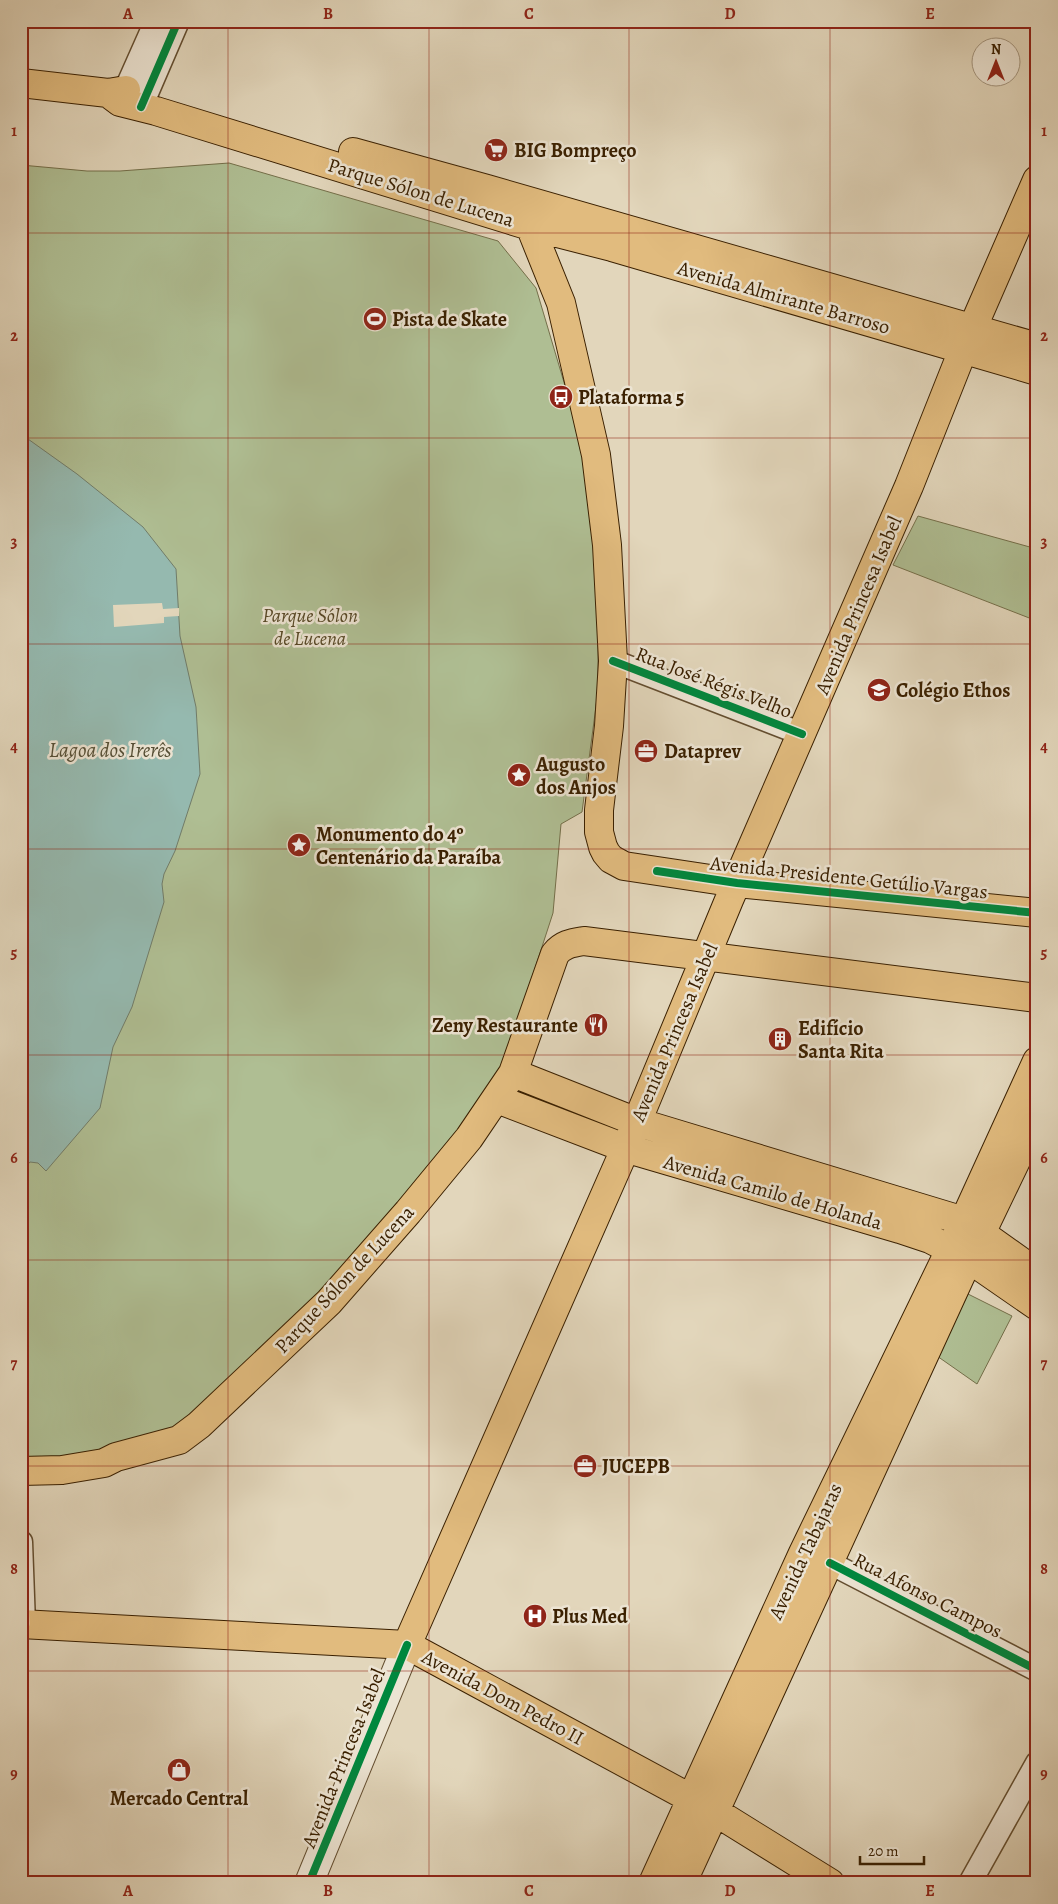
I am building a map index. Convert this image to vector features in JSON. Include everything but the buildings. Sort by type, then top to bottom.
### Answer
[{"type":"main road","name":"Parque Sólon de Lucena","points":[[21,84],[128,97],[532,215],[561,303],[596,455],[607,545],[613,661],[609,726],[599,810],[600,840],[611,859],[624,866],[657,871]]},
{"type":"main road","name":"Avenida Princesa Isabel","points":[[407,1645],[637,1122],[737,882],[909,486],[967,339],[1037,180]]},
{"type":"main road","name":"Avenida Almirante Barroso","points":[[532,215],[612,247],[967,339],[1037,347]]},
{"type":"main road","name":"Avenida Almirante Barroso","points":[[967,339],[1037,372]]},
{"type":"main road","name":"Avenida Presidente Getúlio Vargas","points":[[657,871],[737,882],[1037,913]]},
{"type":"main road","name":"Parque Sólon de Lucena","points":[[21,1472],[62,1470],[104,1463],[179,1440],[199,1425],[329,1302],[408,1212],[469,1138],[497,1099],[513,1073],[556,954],[560,948],[569,943],[584,941],[707,955]]},
{"type":"main road","points":[[707,955],[1037,998]]},
{"type":"main road","points":[[973,1227],[1037,1062]]},
{"type":"main road","name":"Avenida Camilo de Holanda","points":[[513,1073],[637,1122],[973,1227],[1037,1273]]},
{"type":"main road","name":"Avenida Camilo de Holanda","points":[[497,1099],[625,1148],[900,1229],[959,1253],[1037,1306]]},
{"type":"main road","points":[[973,1227],[1037,1117]]},
{"type":"main road","name":"Avenida Tabajaras","points":[[653,1883],[803,1553],[973,1227]]},
{"type":"main road","name":"Avenida Tabajaras","points":[[682,1883],[830,1563],[959,1253]]},
{"type":"main road","name":"Avenida Dom Pedro II","points":[[22,1624],[407,1645],[714,1811],[830,1883]]},
{"type":"street","points":[[128,97],[156,21]]},
{"type":"street","points":[[128,97],[178,21]]},
{"type":"street","name":"Rua José Régis Velho","points":[[613,661],[802,734]]},
{"type":"street","points":[[21,1542],[22,1624]]},
{"type":"street","name":"Rua Afonso Campos","points":[[830,1563],[1037,1670]]},
{"type":"street","name":"Avenida Princesa Isabel","points":[[309,1883],[407,1645]]},
{"type":"street","points":[[970,1883],[1037,1763]]},
{"type":"green space","name":"Parque Sólon de Lucena","points":[[229,163],[498,241],[536,288],[585,453],[598,571],[598,691],[582,812],[561,824],[553,913],[496,1088],[290,1335],[172,1440],[56,1462],[21,1458],[21,165],[87,171],[120,171]]},
{"type":"green space","points":[[918,516],[1037,549],[1037,621],[893,565]]},
{"type":"green space","points":[[968,1294],[1012,1316],[977,1384],[937,1356]]},
{"type":"water","name":"Lagoa dos Irerês","points":[[21,434],[77,474],[143,527],[176,569],[180,636],[196,707],[200,774],[175,851],[164,874],[162,884],[164,902],[132,1007],[113,1047],[100,1108],[46,1171],[38,1163],[30,1162],[21,1172]]},
{"type":"pier","points":[[162,603],[163,609],[179,608],[179,616],[164,617],[164,623],[114,627],[113,605]]},
{"type":"cycle path","points":[[141,107],[178,21]]},
{"type":"cycle path","points":[[613,661],[802,734]]},
{"type":"cycle path","points":[[657,871],[737,883],[1037,913]]},
{"type":"cycle path","points":[[21,1542],[24,1624]]},
{"type":"cycle path","points":[[830,1563],[1037,1670]]},
{"type":"cycle path","points":[[309,1883],[407,1645]]},
{"type":"place","name":"BIG Bompreço","points":[[496,150]]},
{"type":"place","name":"Pista de Skate","points":[[375,319]]},
{"type":"place","name":"Plataforma 5","points":[[561,397]]},
{"type":"place","name":"Colégio Ethos","points":[[879,690]]},
{"type":"place","name":"Dataprev","points":[[646,751]]},
{"type":"place","name":"Augusto dos Anjos","points":[[519,775]]},
{"type":"place","name":"Monumento do 4º Centenário da Paraíba","points":[[299,845]]},
{"type":"place","name":"Zeny Restaurante","points":[[596,1025]]},
{"type":"place","name":"Edifício Santa Rita","points":[[780,1039]]},
{"type":"place","name":"JUCEPB","points":[[585,1466]]},
{"type":"place","name":"Plus Med","points":[[535,1616]]},
{"type":"place","name":"Mercado Central","points":[[179,1770]]}]
